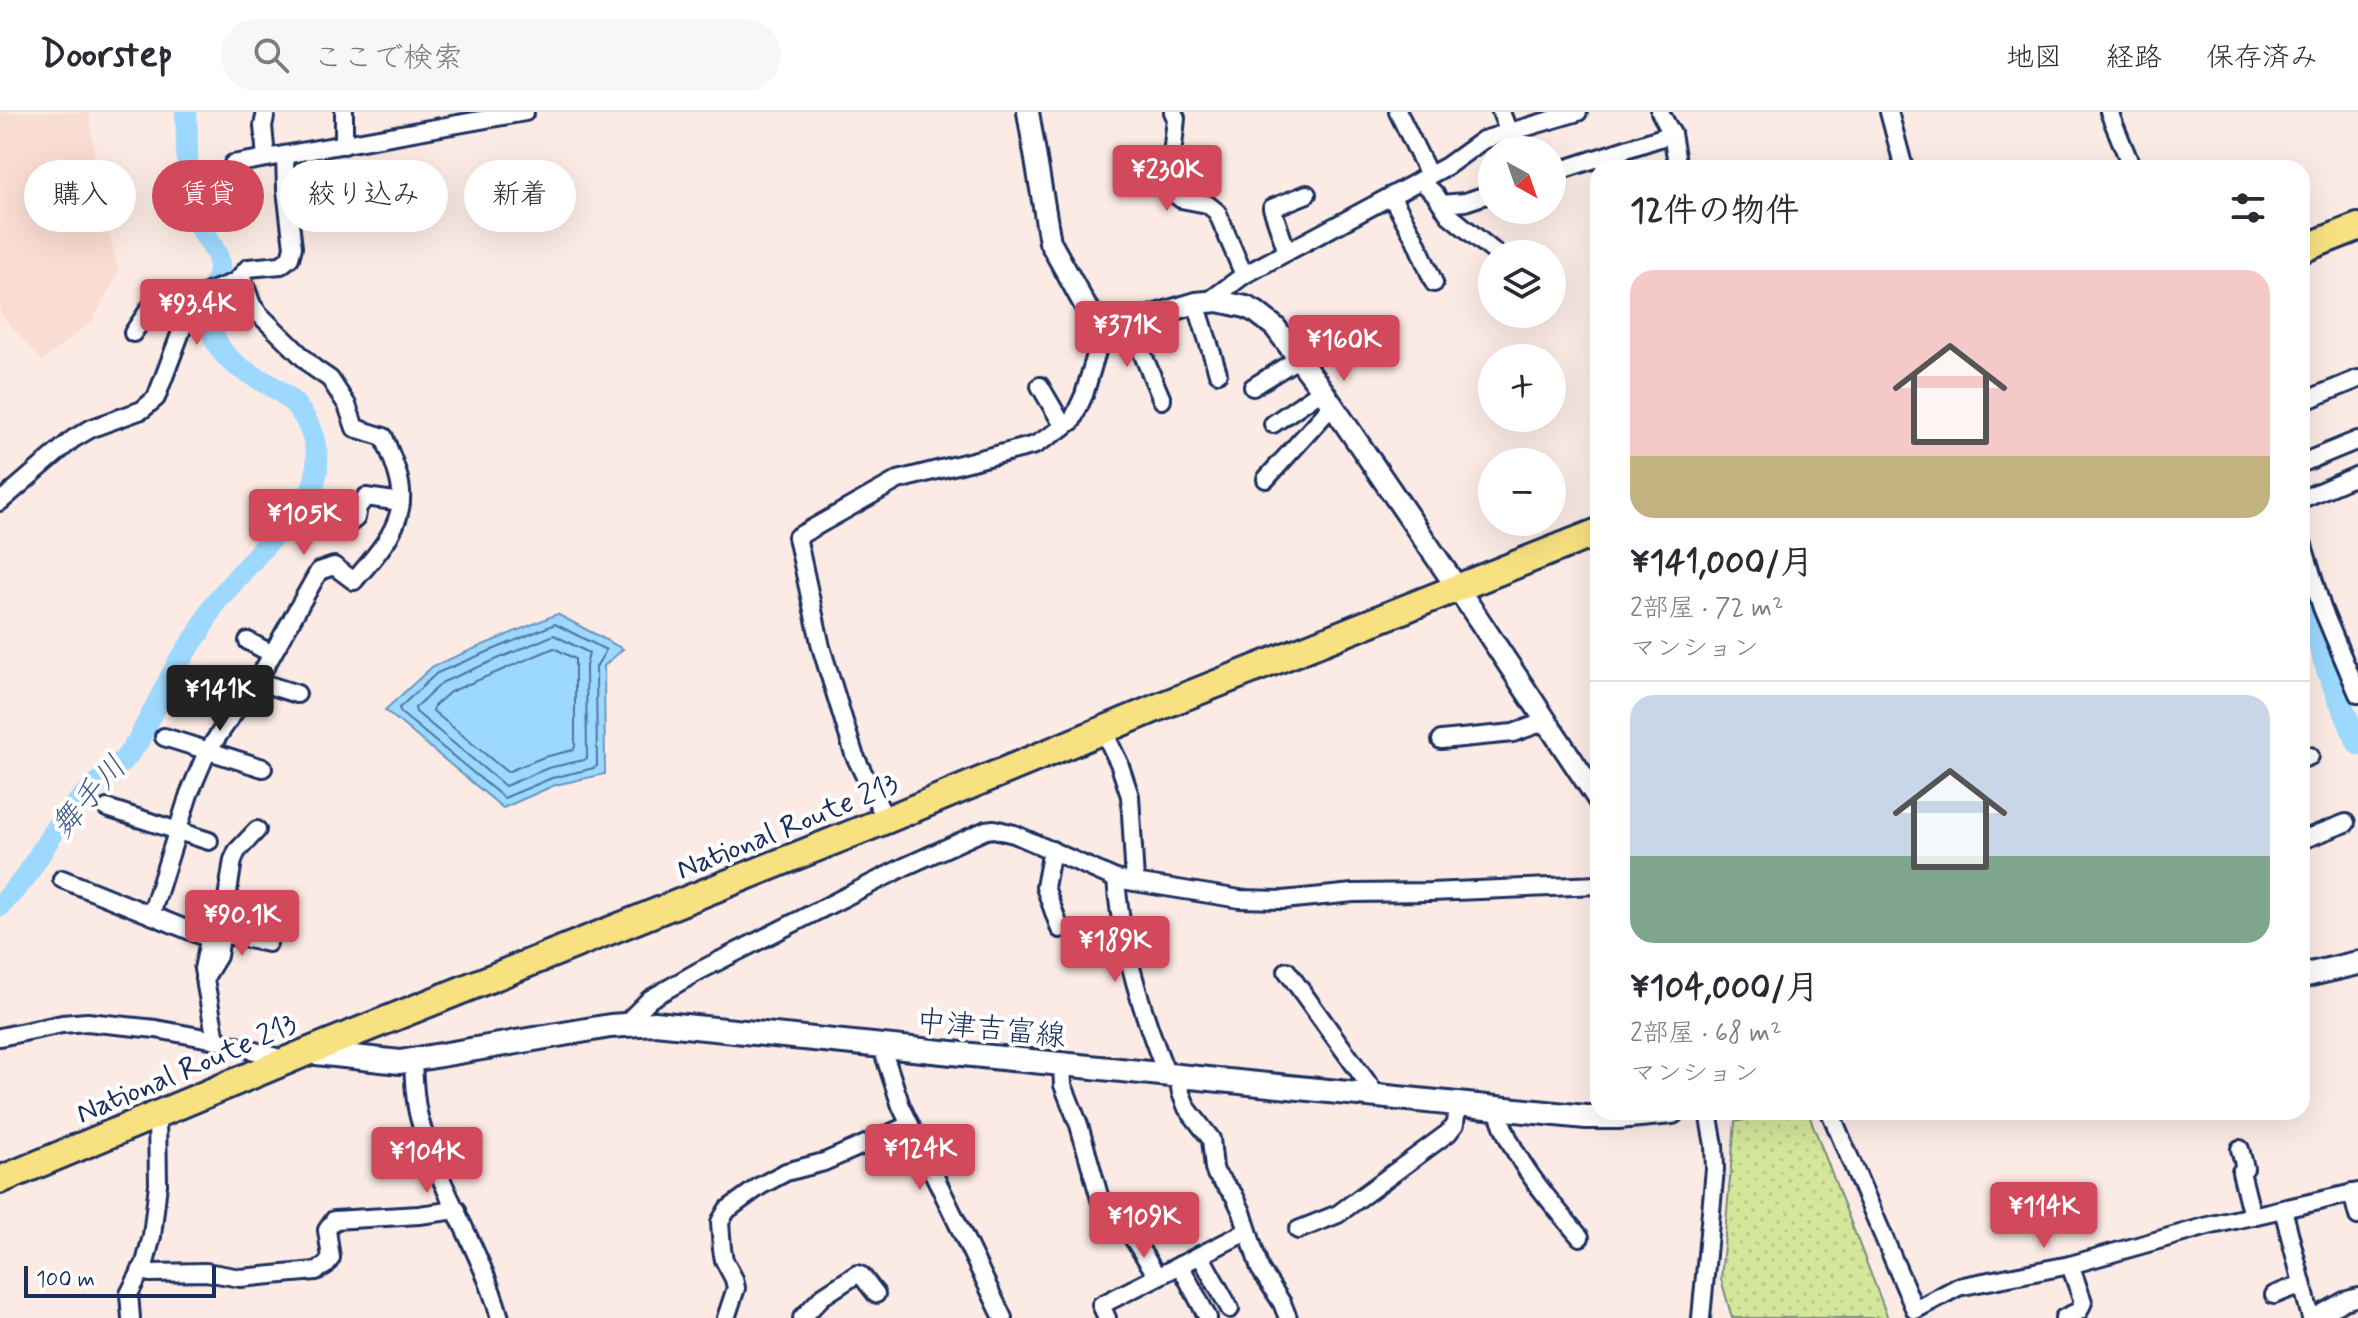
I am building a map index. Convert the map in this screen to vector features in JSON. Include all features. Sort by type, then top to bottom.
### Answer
[{"type":"highway","points":[[2310,246],[2358,227]]},
{"type":"highway","name":"National Route 213","points":[[0,1180],[307,1052],[1590,535]]},
{"type":"main road","points":[[2310,974],[2358,963]]},
{"type":"main road","name":"中津吉富線","points":[[307,1052],[374,1061],[413,1061],[625,1024],[655,1023],[1590,1117]]},
{"type":"street","points":[[266,112],[263,126],[266,158]]},
{"type":"street","points":[[344,112],[344,145]]},
{"type":"street","points":[[255,160],[525,112]]},
{"type":"street","points":[[1028,112],[1050,242],[1087,309],[1097,318],[1113,324],[1130,324],[1203,302],[1244,275],[1447,166],[1483,140],[1578,112]]},
{"type":"street","points":[[1173,112],[1176,118],[1169,184],[1181,199],[1207,204],[1217,212],[1244,275]]},
{"type":"street","points":[[1398,112],[1424,178],[1449,215],[1480,240]]},
{"type":"street","points":[[1501,112],[1509,133]]},
{"type":"street","points":[[1660,112],[1672,134],[1677,160]]},
{"type":"street","points":[[1889,112],[1902,160]]},
{"type":"street","points":[[2109,112],[2129,160]]},
{"type":"street","points":[[1592,160],[1672,134]]},
{"type":"street","points":[[0,502],[73,439],[92,428],[142,410],[156,398],[188,313],[198,296],[235,282],[253,267],[281,265],[292,253],[285,155]]},
{"type":"street","points":[[1566,168],[1590,161]]},
{"type":"street","points":[[1287,252],[1272,208],[1307,194]]},
{"type":"street","points":[[1391,196],[1415,239],[1434,283]]},
{"type":"street","points":[[1442,204],[1478,198]]},
{"type":"street","points":[[151,915],[189,794],[208,751],[256,681],[319,571],[334,566],[354,581],[385,543],[397,521],[401,502],[400,483],[384,437],[355,428],[347,405],[330,379],[314,368],[260,315],[252,305],[242,277]]},
{"type":"street","points":[[133,333],[161,292],[188,313]]},
{"type":"street","points":[[1203,302],[1227,302],[1256,312],[1283,335],[1590,787]]},
{"type":"street","points":[[1203,302],[1218,373]]},
{"type":"street","points":[[886,820],[854,754],[821,647],[797,537],[898,480],[1035,445],[1064,427],[1072,421],[1084,395],[1106,321]]},
{"type":"street","points":[[1130,324],[1162,400]]},
{"type":"street","points":[[1253,387],[1299,358]]},
{"type":"street","points":[[2310,399],[2358,379]]},
{"type":"street","points":[[1040,386],[1064,427]]},
{"type":"street","points":[[1273,424],[1327,398]]},
{"type":"street","points":[[1266,479],[1327,398]]},
{"type":"street","points":[[2310,460],[2358,440]]},
{"type":"street","points":[[2310,496],[2358,475]]},
{"type":"street","points":[[350,523],[356,518],[358,507],[366,497],[401,502]]},
{"type":"street","points":[[2310,568],[2322,608],[2358,694]]},
{"type":"street","points":[[248,641],[272,654]]},
{"type":"street","points":[[256,681],[297,694]]},
{"type":"street","points":[[192,684],[188,692],[232,714]]},
{"type":"street","points":[[1441,740],[1513,733],[1547,721]]},
{"type":"street","points":[[1103,730],[1130,796],[1135,882]]},
{"type":"street","points":[[164,737],[263,768]]},
{"type":"street","points":[[107,808],[209,841]]},
{"type":"street","points":[[2310,837],[2346,823]]},
{"type":"street","points":[[204,979],[218,956],[233,860],[237,851],[257,830]]},
{"type":"street","points":[[625,1024],[650,999],[699,971],[890,873],[986,830],[1003,830],[1116,879],[1252,900],[1353,893],[1590,885]]},
{"type":"street","points":[[1052,850],[1045,887],[1060,929]]},
{"type":"street","points":[[62,879],[208,938],[203,961],[204,979],[216,1040]]},
{"type":"street","points":[[1116,879],[1139,1000],[1187,1108],[1210,1135],[1214,1168],[1234,1195],[1260,1269],[1288,1318]]},
{"type":"street","points":[[223,934],[268,943]]},
{"type":"street","points":[[1287,971],[1377,1096]]},
{"type":"street","points":[[0,1037],[87,1022],[156,1029],[216,1040],[276,1057],[282,1063]]},
{"type":"street","points":[[882,1048],[892,1084],[909,1125],[1003,1318]]},
{"type":"street","points":[[413,1061],[414,1093],[429,1148],[476,1251],[500,1318]]},
{"type":"street","points":[[1062,1065],[1063,1085],[1079,1125],[1100,1199],[1114,1219],[1126,1227],[1157,1276]]},
{"type":"street","points":[[1298,1230],[1338,1214],[1448,1133],[1455,1124],[1457,1104]]},
{"type":"street","points":[[1497,1108],[1524,1164],[1580,1237]]},
{"type":"street","points":[[131,1318],[129,1294],[150,1245],[155,1210],[157,1115]]},
{"type":"street","points":[[1701,1318],[1715,1169],[1709,1120]]},
{"type":"street","points":[[1833,1120],[1914,1315],[1958,1287],[2070,1265],[2355,1192],[2358,1216]]},
{"type":"street","points":[[733,1314],[736,1288],[724,1260],[720,1228],[727,1210],[786,1172],[824,1162],[909,1125]]},
{"type":"street","points":[[2240,1149],[2245,1168],[2241,1172],[2252,1216]]},
{"type":"street","points":[[2283,1209],[2312,1318],[2358,1297]]},
{"type":"street","points":[[140,1271],[206,1272],[240,1278],[316,1271],[331,1258],[327,1230],[334,1220],[457,1210]]},
{"type":"street","points":[[1107,1318],[1101,1305],[1248,1231]]},
{"type":"street","points":[[1200,1255],[1230,1309]]},
{"type":"street","points":[[1180,1265],[1208,1318]]},
{"type":"street","points":[[2064,1318],[2079,1311],[2083,1302],[2070,1265]]},
{"type":"street","points":[[802,1318],[823,1296],[857,1274],[876,1294]]},
{"type":"street","points":[[2274,1295],[2302,1284]]},
{"type":"shaded area","points":[[0,112],[89,112],[95,160],[24,160],[24,232],[108,232],[119,272],[92,321],[42,361],[0,314]]},
{"type":"green space","points":[[1811,1120],[1888,1318],[1732,1318],[1721,1279],[1735,1122]]},
{"type":"water","points":[[557,614],[623,649],[604,666],[605,774],[555,785],[503,808],[385,710],[433,666]]},
{"type":"waterway","name":"舞手川","points":[[0,906],[25,878],[59,823],[124,760],[137,743],[179,661],[215,603],[308,496],[314,483],[317,455],[302,414],[282,393],[228,358],[212,331],[209,301],[219,263],[217,254],[196,221],[191,205],[186,112]]},
{"type":"waterway","points":[[2310,618],[2328,673],[2358,744]]}]
